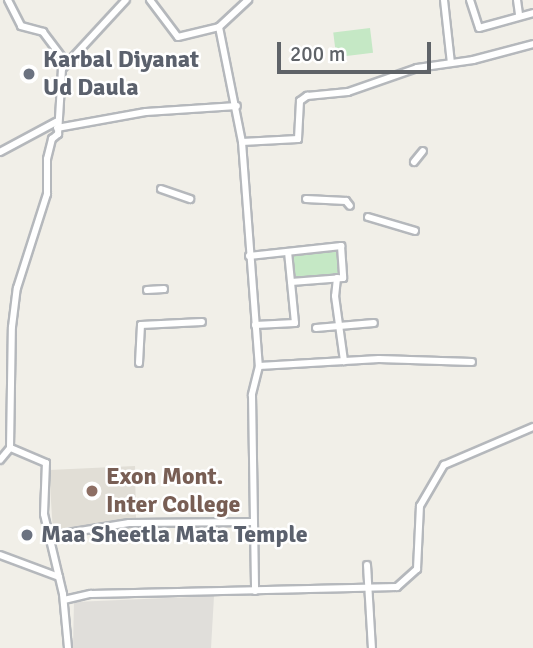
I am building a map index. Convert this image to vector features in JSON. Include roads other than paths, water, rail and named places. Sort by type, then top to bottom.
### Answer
[{"type":"street","points":[[8,0],[21,26],[43,32],[66,62]]},
{"type":"street","points":[[0,460],[10,448],[8,393],[17,288],[47,194],[47,159],[57,125],[66,62],[126,0]]},
{"type":"street","points":[[150,0],[178,37],[219,27],[248,0]]},
{"type":"street","points":[[444,0],[451,64]]},
{"type":"street","points":[[470,0],[479,28],[533,13]]},
{"type":"street","points":[[517,0],[519,15]]},
{"type":"street","points":[[219,27],[237,106],[242,142],[259,366],[251,395],[255,591]]},
{"type":"street","points":[[242,142],[298,139],[300,101],[307,96],[348,92],[417,68],[451,64],[533,44]]},
{"type":"street","points":[[0,152],[57,125],[146,112],[237,106]]},
{"type":"street","points":[[414,162],[423,151]]},
{"type":"street","points":[[161,189],[190,199]]},
{"type":"street","points":[[306,199],[346,201],[350,206]]},
{"type":"street","points":[[368,217],[415,231]]},
{"type":"street","points":[[249,256],[341,246],[343,278],[291,282]]},
{"type":"street","points":[[255,325],[295,323],[288,252]]},
{"type":"street","points":[[337,278],[335,296],[344,361]]},
{"type":"street","points":[[147,290],[164,289]]},
{"type":"street","points":[[139,363],[141,325],[202,323]]},
{"type":"street","points":[[316,328],[374,323]]},
{"type":"street","points":[[259,366],[344,361],[472,362]]},
{"type":"street","points":[[64,600],[91,594],[372,589],[403,584],[417,569],[420,506],[444,465],[533,427]]},
{"type":"street","points":[[10,448],[46,463],[44,513],[64,600],[68,648]]},
{"type":"street","points":[[49,536],[130,523],[254,522]]},
{"type":"street","points":[[0,555],[59,577]]},
{"type":"street","points":[[368,565],[372,589],[372,648]]},
{"type":"place","name":"Karbal Diyanat Ud Daula","points":[[29,74]]},
{"type":"place","name":"Exon Mont. Inter College","points":[[92,491]]},
{"type":"place","name":"Maa Sheetla Mata Temple","points":[[27,535]]}]
